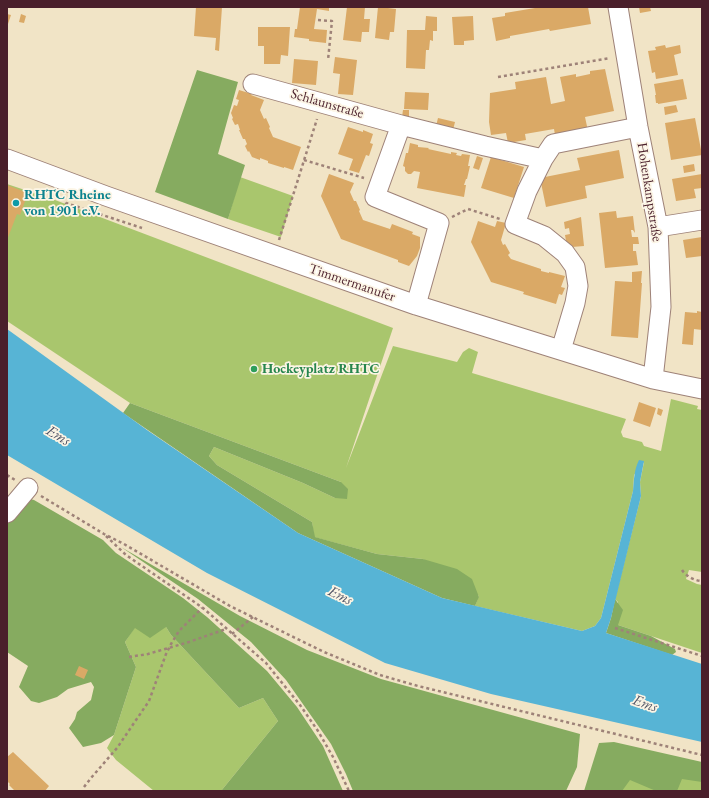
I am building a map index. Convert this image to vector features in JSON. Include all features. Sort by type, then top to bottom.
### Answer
[{"type":"street","name":"Hohenkampstraße","points":[[618,7],[638,128],[658,227],[661,307],[654,379]]},
{"type":"street","name":"Schlaunstraße","points":[[253,84],[401,125],[543,159]]},
{"type":"street","points":[[401,125],[375,197],[439,223],[416,305]]},
{"type":"street","points":[[561,350],[575,303],[578,286],[575,268],[565,253],[544,236],[515,224],[527,191],[543,159],[553,144],[638,128]]},
{"type":"street","name":"Timmermanufer","points":[[7,159],[106,196],[416,305],[654,379],[702,390]]},
{"type":"street","points":[[658,227],[702,220]]},
{"type":"street","points":[[7,513],[28,488]]},
{"type":"path","points":[[318,20],[332,20],[328,60]]},
{"type":"path","points":[[498,77],[626,55]]},
{"type":"path","points":[[275,256],[322,103]]},
{"type":"path","points":[[304,160],[380,183]]},
{"type":"path","points":[[439,223],[468,209],[515,224]]},
{"type":"path","points":[[7,474],[104,534],[124,544],[230,606],[324,652],[380,675],[418,686],[702,755]]},
{"type":"path","points":[[104,534],[126,555],[203,608],[266,664],[300,705],[318,731],[349,791]]},
{"type":"path","points":[[682,570],[684,574],[697,581],[702,581]]},
{"type":"path","points":[[84,787],[117,748],[149,701],[166,654],[179,631],[203,608]]},
{"type":"path","points":[[232,634],[252,617]]},
{"type":"path","points":[[615,628],[702,656]]},
{"type":"path","points":[[129,657],[148,654],[190,642],[226,629]]},
{"type":"green space","points":[[197,70],[238,82],[218,154],[245,165],[228,219],[155,192]]},
{"type":"green space","points":[[240,177],[293,196],[281,237],[228,219]]},
{"type":"green space","points":[[7,184],[55,200],[393,328],[346,468],[393,346],[457,362],[463,352],[469,348],[478,352],[472,373],[626,419],[621,432],[623,437],[642,442],[644,446],[661,451],[671,399],[698,406],[697,409],[702,410],[702,572],[689,570],[686,579],[702,585],[702,653],[618,625],[618,602],[615,599],[641,496],[640,482],[644,462],[634,475],[633,491],[601,618],[595,626],[582,631],[475,606],[479,596],[423,559],[377,554],[314,537],[312,522],[217,465],[209,456],[214,447],[303,483],[335,498],[341,482],[130,403],[7,321]]},
{"type":"green space","points":[[130,403],[341,482],[348,489],[347,499],[335,498],[303,483],[214,447],[209,456],[217,465],[312,522],[315,537],[377,554],[423,559],[457,569],[472,579],[479,597],[475,606],[442,598],[298,533],[123,413]]},
{"type":"green space","points":[[30,499],[103,540],[116,553],[183,598],[207,617],[267,671],[297,707],[323,746],[343,791],[221,791],[278,721],[263,698],[239,708],[171,635],[166,627],[150,638],[135,628],[125,642],[136,667],[114,735],[101,743],[83,747],[69,728],[75,719],[77,712],[91,700],[94,687],[91,682],[68,689],[57,697],[39,703],[31,701],[19,687],[28,666],[7,652],[7,522],[26,501]]},
{"type":"green space","points":[[121,547],[240,616],[307,650],[381,679],[580,734],[577,767],[566,791],[353,791],[331,744],[286,680],[251,642],[198,599]]},
{"type":"green space","points":[[615,599],[623,610],[618,625],[651,636],[675,649],[676,652],[672,655],[606,633]]},
{"type":"green space","points":[[135,627],[166,627],[171,635],[239,708],[263,698],[278,721],[221,791],[154,791],[116,760],[107,748],[114,735],[136,667],[125,642]]},
{"type":"green space","points":[[614,742],[702,762],[702,782],[682,779],[677,791],[656,791],[630,780],[622,791],[584,791],[599,743]]},
{"type":"green space","points":[[631,757],[702,770],[702,791],[615,791]]},
{"type":"water","name":"Ems","points":[[7,329],[147,430],[298,533],[442,598],[582,631],[595,626],[601,618],[633,491],[634,475],[639,460],[644,461],[640,482],[641,496],[606,633],[702,664],[702,742],[491,694],[385,663],[207,573],[7,455]]},
{"type":"building","points":[[196,7],[222,7],[219,51],[215,50],[216,38],[194,36]]},
{"type":"building","points":[[300,7],[329,7],[329,11],[317,9],[314,29],[327,30],[326,43],[294,37],[295,29],[297,29]]},
{"type":"building","points":[[347,7],[365,7],[364,19],[370,19],[369,32],[362,32],[361,42],[343,40]]},
{"type":"building","points":[[378,7],[396,9],[394,32],[390,32],[389,40],[375,38]]},
{"type":"building","points":[[541,7],[588,7],[591,24],[550,31],[549,29],[510,36],[510,38],[496,41],[492,18],[505,16],[505,13]]},
{"type":"building","points":[[639,7],[650,7],[651,11],[640,13]]},
{"type":"building","points":[[7,14],[11,15],[7,27]]},
{"type":"building","points":[[21,14],[26,16],[24,23],[19,22]]},
{"type":"building","points":[[426,16],[437,17],[437,31],[433,31],[433,41],[430,40],[429,50],[426,50],[425,69],[406,68],[407,30],[425,30]]},
{"type":"building","points":[[473,16],[474,40],[464,41],[464,45],[454,45],[452,17]]},
{"type":"building","points":[[258,27],[290,27],[288,56],[281,55],[280,64],[264,64],[264,46],[258,46]]},
{"type":"building","points":[[665,45],[666,48],[680,45],[681,53],[674,55],[678,75],[656,79],[655,72],[652,73],[648,51],[656,50],[655,47]]},
{"type":"building","points":[[335,57],[357,60],[353,95],[338,94],[340,74],[333,73]]},
{"type":"building","points":[[294,59],[318,61],[316,85],[292,83]]},
{"type":"building","points":[[605,69],[614,111],[585,117],[588,131],[555,135],[554,129],[525,134],[526,140],[508,143],[506,133],[491,135],[489,122],[490,93],[516,89],[515,82],[546,77],[551,104],[565,101],[560,77],[576,74],[576,77],[590,74],[590,71]]},
{"type":"building","points":[[683,79],[687,99],[658,104],[656,103],[654,84]]},
{"type":"building","points":[[239,90],[264,100],[260,110],[264,119],[266,118],[273,137],[301,147],[293,170],[268,163],[268,161],[260,158],[260,160],[252,157],[249,151],[248,152],[245,146],[247,144],[245,139],[243,139],[238,124],[235,125],[231,113],[234,105],[237,106],[239,100],[236,99]]},
{"type":"building","points":[[405,92],[429,93],[428,110],[404,109]]},
{"type":"building","points":[[676,105],[678,112],[665,115],[664,107]]},
{"type":"building","points":[[403,110],[409,110],[409,117],[402,117]]},
{"type":"building","points":[[438,118],[455,122],[453,130],[436,126]]},
{"type":"building","points":[[695,118],[702,155],[671,160],[665,123]]},
{"type":"building","points":[[348,127],[373,134],[370,143],[373,144],[369,156],[366,155],[359,173],[349,170],[353,159],[338,154]]},
{"type":"building","points":[[410,143],[418,145],[418,147],[429,148],[428,149],[451,154],[451,152],[457,153],[456,155],[461,156],[462,154],[470,155],[468,166],[470,166],[464,185],[466,185],[464,197],[417,188],[420,172],[414,171],[411,174],[408,174],[403,166]]},
{"type":"building","points":[[619,150],[624,178],[585,186],[587,198],[546,207],[540,178],[580,170],[577,158]]},
{"type":"building","points":[[477,156],[483,158],[479,170],[473,168]]},
{"type":"building","points":[[491,157],[524,167],[514,198],[481,188]]},
{"type":"building","points":[[694,164],[695,171],[684,173],[683,166]]},
{"type":"building","points":[[329,174],[354,183],[350,192],[354,201],[356,201],[363,220],[390,229],[392,224],[413,232],[412,234],[420,237],[420,248],[417,256],[409,266],[398,262],[398,260],[341,239],[321,196]]},
{"type":"building","points":[[702,174],[702,188],[694,189],[696,198],[676,201],[672,179]]},
{"type":"building","name":"RHTC Rheine von 1901 e.V.","points":[[7,185],[28,193],[20,215],[17,214],[7,240]]},
{"type":"building","points":[[616,211],[617,218],[633,216],[635,233],[631,230],[632,237],[638,237],[639,244],[633,244],[633,251],[636,251],[638,265],[605,268],[599,213]]},
{"type":"building","points":[[581,217],[584,246],[572,247],[566,241],[565,235],[570,234],[569,228],[565,229],[564,222]]},
{"type":"building","points":[[478,221],[495,227],[497,221],[506,223],[501,240],[503,245],[505,244],[510,253],[508,255],[511,259],[541,269],[541,271],[565,276],[561,287],[565,288],[562,295],[559,294],[556,304],[491,282],[471,242]]},
{"type":"building","points":[[702,237],[702,256],[686,258],[683,240]]},
{"type":"building","points":[[642,271],[638,338],[611,336],[615,281],[632,282],[632,272]]},
{"type":"building","points":[[697,311],[702,312],[702,330],[694,329],[693,345],[682,344],[685,312],[697,313]]},
{"type":"building","points":[[639,402],[656,408],[650,427],[633,421]]},
{"type":"building","points":[[658,408],[663,410],[661,416],[657,414]]},
{"type":"building","points":[[79,666],[88,670],[84,679],[75,675]]},
{"type":"building","points":[[13,752],[49,786],[45,791],[15,791],[9,785],[10,784],[7,781],[7,757]]},
{"type":"place","name":"RHTC Rheine von 1901 e.V.","points":[[16,203]]},
{"type":"place","name":"Hockeyplatz RHTC","points":[[254,369]]}]
